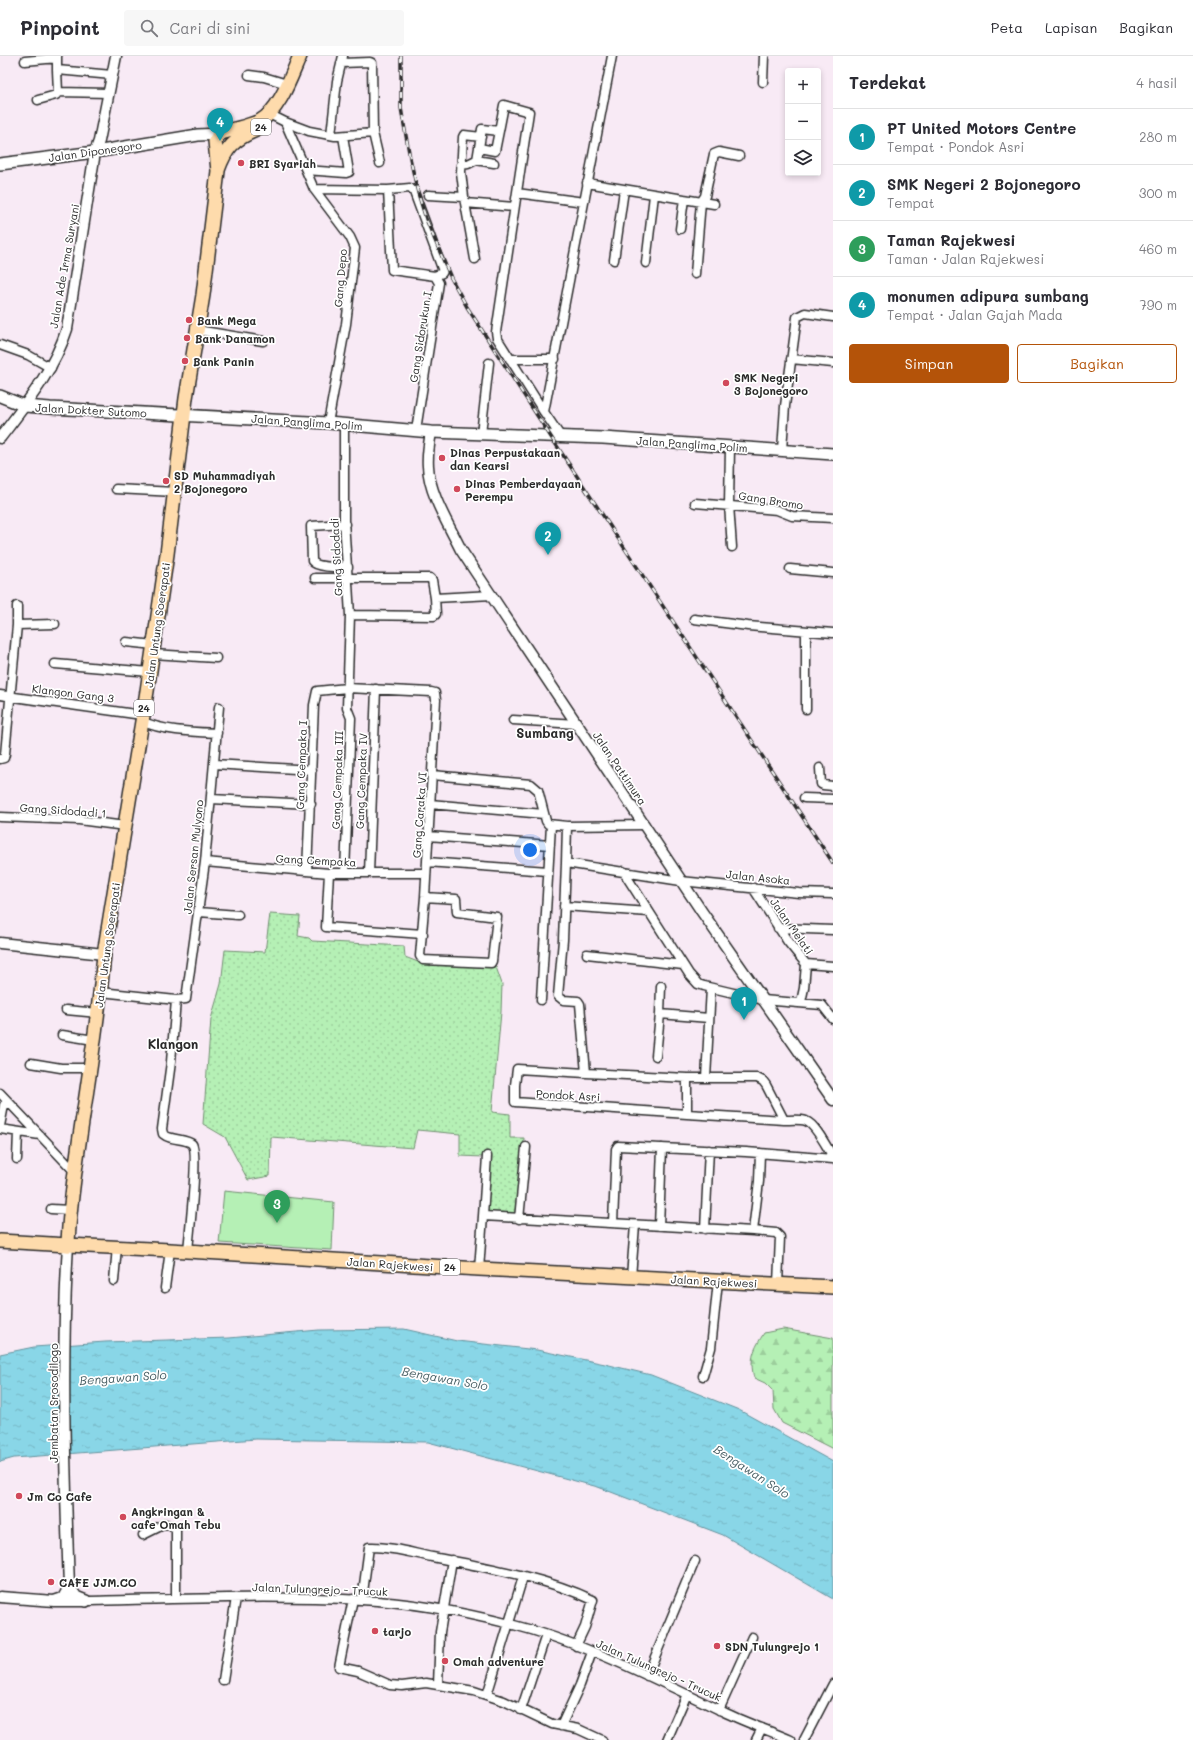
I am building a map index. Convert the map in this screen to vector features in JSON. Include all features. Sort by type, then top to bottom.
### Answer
[{"type":"main road","name":"24","points":[[218,171],[230,147],[238,138],[267,124],[276,117],[279,100],[300,56]]},
{"type":"main road","name":"24","points":[[218,171],[219,137],[259,121],[276,117]]},
{"type":"main road","name":"Jalan Diponegoro","points":[[0,164],[95,152],[190,137],[219,137]]},
{"type":"main road","points":[[219,137],[220,150],[230,147]]},
{"type":"main road","name":"Jalan Untung Soerapati","points":[[68,1245],[70,1210],[101,992],[104,954],[150,672],[184,415],[203,295],[218,171]]},
{"type":"main road","name":"Jalan Dokter Sutomo","points":[[0,396],[25,406],[184,415]]},
{"type":"main road","name":"Jalan Panglima Polim","points":[[184,415],[328,423],[431,432],[556,437],[833,454]]},
{"type":"main road","name":"Jalan Rajekwesi","points":[[0,1241],[479,1269],[833,1287]]},
{"type":"main road","points":[[69,1587],[76,1597],[86,1601]]},
{"type":"street","name":"Jalan Ade Irma Suryani","points":[[0,438],[25,406],[51,368],[62,345],[66,329],[95,152],[116,56]]},
{"type":"street","points":[[763,82],[764,56]]},
{"type":"street","points":[[25,61],[57,57],[58,92]]},
{"type":"street","points":[[544,412],[612,57]]},
{"type":"street","points":[[331,135],[337,81],[342,60],[371,63],[373,133],[380,163]]},
{"type":"street","points":[[57,70],[112,75]]},
{"type":"street","points":[[249,75],[264,77],[287,84]]},
{"type":"street","points":[[38,100],[56,95],[58,92],[109,93]]},
{"type":"street","points":[[479,148],[495,151],[504,105],[529,112],[496,332],[497,338],[544,412],[556,437]]},
{"type":"street","points":[[276,117],[309,131],[331,135],[343,136],[373,133]]},
{"type":"street","name":"Gang Depo","points":[[276,117],[306,170],[314,189],[350,237],[355,248],[346,324],[328,423]]},
{"type":"street","points":[[477,160],[480,137],[483,128],[499,131]]},
{"type":"street","points":[[476,259],[464,200],[461,165],[463,135],[480,137]]},
{"type":"street","points":[[306,170],[349,172],[343,136]]},
{"type":"street","points":[[695,274],[701,202],[705,196],[714,154],[719,152],[739,156]]},
{"type":"street","points":[[461,165],[477,160],[494,164]]},
{"type":"street","points":[[587,184],[714,204]]},
{"type":"street","points":[[314,189],[388,190],[408,187],[414,192],[443,271],[435,276]]},
{"type":"street","name":"Gang Sidorukun I","points":[[388,190],[392,270],[435,276],[439,284],[416,430]]},
{"type":"street","points":[[614,260],[624,190]]},
{"type":"street","points":[[517,193],[584,202]]},
{"type":"street","points":[[428,195],[514,207]]},
{"type":"street","points":[[646,263],[654,195]]},
{"type":"street","points":[[680,229],[684,199]]},
{"type":"street","points":[[782,450],[796,319],[798,316],[805,313],[833,317]]},
{"type":"street","points":[[197,330],[263,341]]},
{"type":"street","points":[[0,345],[28,355],[51,368]]},
{"type":"street","points":[[510,359],[555,359]]},
{"type":"street","points":[[791,359],[833,363]]},
{"type":"street","points":[[481,434],[489,363]]},
{"type":"street","name":"Gang Sidodadi","points":[[344,425],[345,524],[350,615],[347,688]]},
{"type":"street","name":"Jalan Pattimura","points":[[431,432],[428,468],[436,498],[461,550],[576,724],[763,1000],[830,1090],[833,1100]]},
{"type":"street","points":[[730,447],[729,505],[732,548]]},
{"type":"street","points":[[116,489],[175,492]]},
{"type":"street","name":"Gang Bromo","points":[[695,503],[777,510],[792,516],[833,518]]},
{"type":"street","points":[[345,524],[311,525],[312,561],[314,564],[329,567],[348,567]]},
{"type":"street","points":[[790,569],[833,573]]},
{"type":"street","points":[[315,578],[430,578],[432,580],[436,614],[434,616],[350,615]]},
{"type":"street","points":[[435,598],[492,595]]},
{"type":"street","points":[[2,758],[11,696],[17,625],[17,606]]},
{"type":"street","points":[[694,619],[748,626],[833,632]]},
{"type":"street","points":[[17,625],[55,624]]},
{"type":"street","points":[[806,631],[806,709]]},
{"type":"street","points":[[126,642],[153,650],[216,658]]},
{"type":"street","points":[[55,664],[150,672]]},
{"type":"street","name":"Gang Caraka VI","points":[[347,688],[376,688],[434,693],[436,700],[426,873],[426,897],[420,956],[423,960],[488,964],[492,961],[497,917],[457,912],[456,899],[426,897]]},
{"type":"street","name":"Gang Cempaka I","points":[[307,871],[315,694],[320,690],[347,688]]},
{"type":"street","name":"Gang Cempaka III","points":[[345,873],[351,718],[347,708],[347,688]]},
{"type":"street","name":"Gang Cempaka IV","points":[[369,873],[376,688]]},
{"type":"street","name":"Klangon Gang 3","points":[[0,695],[142,718],[148,724],[174,730],[217,734]]},
{"type":"street","name":"Jalan Sersan Mulyono","points":[[176,1000],[186,999],[199,912],[219,707]]},
{"type":"street","points":[[512,720],[576,724]]},
{"type":"street","points":[[214,764],[312,770]]},
{"type":"street","points":[[820,768],[821,784],[833,786]]},
{"type":"street","points":[[432,775],[531,784],[538,790],[546,821],[551,825],[644,825]]},
{"type":"street","points":[[804,798],[833,799]]},
{"type":"street","points":[[211,799],[311,804]]},
{"type":"street","points":[[430,804],[544,814]]},
{"type":"street","name":"Gang Sidodadi 1","points":[[0,817],[79,820],[125,826]]},
{"type":"street","points":[[541,1000],[551,825]]},
{"type":"street","points":[[567,826],[563,940],[558,996],[560,999],[578,1001],[580,1004],[586,1073]]},
{"type":"street","points":[[428,836],[550,845]]},
{"type":"street","name":"Gang Cempaka","points":[[205,862],[330,873],[426,873]]},
{"type":"street","points":[[427,862],[548,871]]},
{"type":"street","name":"Jalan Asoka","points":[[566,863],[682,881],[799,893],[833,894]]},
{"type":"street","points":[[623,871],[683,965],[698,984],[763,1000],[801,1002],[822,1005],[833,1019]]},
{"type":"street","points":[[330,873],[326,927],[423,934]]},
{"type":"street","name":"Jalan Melati","points":[[753,888],[778,928],[806,964],[801,1002]]},
{"type":"street","points":[[564,906],[649,912]]},
{"type":"street","points":[[199,912],[238,915]]},
{"type":"street","points":[[778,928],[833,930]]},
{"type":"street","points":[[0,943],[104,954]]},
{"type":"street","points":[[587,954],[683,965]]},
{"type":"street","points":[[806,964],[833,966]]},
{"type":"street","points":[[656,1056],[661,986]]},
{"type":"street","points":[[706,1078],[711,988]]},
{"type":"street","points":[[101,992],[176,1000],[172,1055],[162,1129],[163,1134],[166,1136],[190,1143],[195,1148],[195,1174],[188,1251]]},
{"type":"street","points":[[66,1010],[98,1014]]},
{"type":"street","points":[[660,1014],[709,1018]]},
{"type":"street","points":[[62,1035],[94,1040]]},
{"type":"street","points":[[31,1063],[61,1068],[90,1068]]},
{"type":"street","name":"Pondok Asri","points":[[686,1114],[515,1102],[517,1069],[687,1078],[756,1078],[766,1085],[784,1120]]},
{"type":"street","points":[[687,1078],[686,1114],[806,1121],[820,1136],[833,1158]]},
{"type":"street","points":[[0,1093],[75,1172]]},
{"type":"street","points":[[0,1126],[4,1105],[8,1102]]},
{"type":"street","points":[[0,1129],[40,1135]]},
{"type":"street","points":[[17,1159],[18,1132]]},
{"type":"street","points":[[519,1219],[526,1147]]},
{"type":"street","points":[[613,1223],[617,1147],[708,1150],[833,1158]]},
{"type":"street","points":[[659,1226],[662,1148]]},
{"type":"street","points":[[705,1229],[708,1150]]},
{"type":"street","points":[[753,1231],[759,1181],[760,1153]]},
{"type":"street","points":[[479,1269],[487,1156]]},
{"type":"street","points":[[51,1209],[70,1210]]},
{"type":"street","points":[[483,1216],[753,1231],[776,1234],[780,1237],[778,1284]]},
{"type":"street","points":[[631,1277],[635,1225]]},
{"type":"street","name":"Jembatan Srosodilogo","points":[[68,1245],[64,1328],[65,1478],[69,1587]]},
{"type":"street","points":[[114,1281],[117,1248]]},
{"type":"street","points":[[165,1288],[170,1250]]},
{"type":"street","points":[[704,1376],[711,1348],[718,1281]]},
{"type":"street","points":[[143,1535],[165,1524],[176,1528],[176,1599]]},
{"type":"street","points":[[362,1600],[369,1547],[452,1560],[523,1577],[565,1589],[592,1600],[585,1626],[576,1646]]},
{"type":"street","points":[[438,1685],[440,1632],[452,1560]]},
{"type":"street","points":[[648,1676],[695,1561]]},
{"type":"street","points":[[487,1696],[523,1577]]},
{"type":"street","points":[[54,1601],[63,1598],[69,1587]]},
{"type":"street","points":[[0,1597],[54,1601],[86,1601]]},
{"type":"street","points":[[223,1680],[236,1598]]},
{"type":"street","name":"Jalan Tulungrejo - Trucuk","points":[[86,1601],[236,1598],[353,1599],[413,1605],[443,1610],[509,1624],[576,1646],[648,1676],[719,1710],[791,1740]]},
{"type":"street","points":[[353,1599],[339,1667],[358,1671],[390,1684],[402,1686],[426,1683],[474,1691],[547,1722],[578,1729],[602,1740]]},
{"type":"street","points":[[521,1710],[546,1635]]},
{"type":"street","points":[[719,1710],[752,1637]]},
{"type":"street","points":[[561,1726],[580,1685],[592,1652]]},
{"type":"street","points":[[804,1740],[833,1684]]},
{"type":"street","points":[[667,1740],[687,1694]]},
{"type":"street","points":[[825,1700],[833,1704]]},
{"type":"street","points":[[756,1740],[762,1728]]},
{"type":"green space","points":[[270,914],[300,916],[298,936],[309,938],[312,941],[404,946],[405,957],[418,962],[496,967],[502,984],[492,1112],[510,1114],[510,1138],[524,1138],[518,1217],[487,1213],[488,1154],[483,1157],[460,1156],[460,1134],[417,1130],[413,1148],[271,1137],[270,1176],[248,1180],[225,1137],[203,1124],[211,1019],[221,984],[225,950],[265,952]]},
{"type":"green space","points":[[224,1191],[334,1202],[332,1250],[219,1243]]},
{"type":"green space","points":[[783,1329],[833,1338],[833,1449],[782,1423],[774,1409],[773,1391],[765,1383],[754,1378],[752,1359],[760,1339],[764,1333]]},
{"type":"water","name":"Bengawan Solo","points":[[404,1329],[457,1341],[537,1350],[651,1375],[739,1410],[833,1462],[833,1599],[723,1535],[598,1487],[428,1442],[256,1439],[14,1458],[0,1462],[0,1354],[34,1347],[105,1342],[229,1338],[319,1330]]},
{"type":"railway","points":[[401,56],[401,108],[410,158],[426,219],[451,278],[467,307],[551,437],[833,863]]},
{"type":"place","name":"monumen adipura sumbang","points":[[220,141]]},
{"type":"place","name":"BRI Syariah","points":[[241,163]]},
{"type":"place","name":"Bank Mega","points":[[189,320]]},
{"type":"place","name":"Bank Danamon","points":[[187,338]]},
{"type":"place","name":"Bank Panin","points":[[185,361]]},
{"type":"place","name":"SMK Negeri 3 Bojonegoro","points":[[726,383]]},
{"type":"place","name":"Dinas Perpustakaan dan Kearsi","points":[[442,458]]},
{"type":"place","name":"SD Muhammadiyah 2 Bojonegoro","points":[[166,481]]},
{"type":"place","name":"Dinas Pemberdayaan Perempu","points":[[457,489]]},
{"type":"place","name":"SMK Negeri 2 Bojonegoro","points":[[548,555]]},
{"type":"place","name":"PT United Motors Centre","points":[[744,1020]]},
{"type":"place","name":"Taman Rajekwesi","points":[[277,1223]]},
{"type":"place","name":"Jm Co Cafe","points":[[19,1496]]},
{"type":"place","name":"Angkringan & cafe Omah Tebu","points":[[123,1517]]},
{"type":"place","name":"CAFE JJM.CO","points":[[51,1582]]},
{"type":"place","name":"tarjo","points":[[375,1631]]},
{"type":"place","name":"SDN Tulungrejo 1","points":[[717,1646]]},
{"type":"place","name":"Omah adventure","points":[[445,1661]]},
{"type":"district","name":"Sumbang","points":[[545,732]]},
{"type":"district","name":"Klangon","points":[[173,1043]]}]
